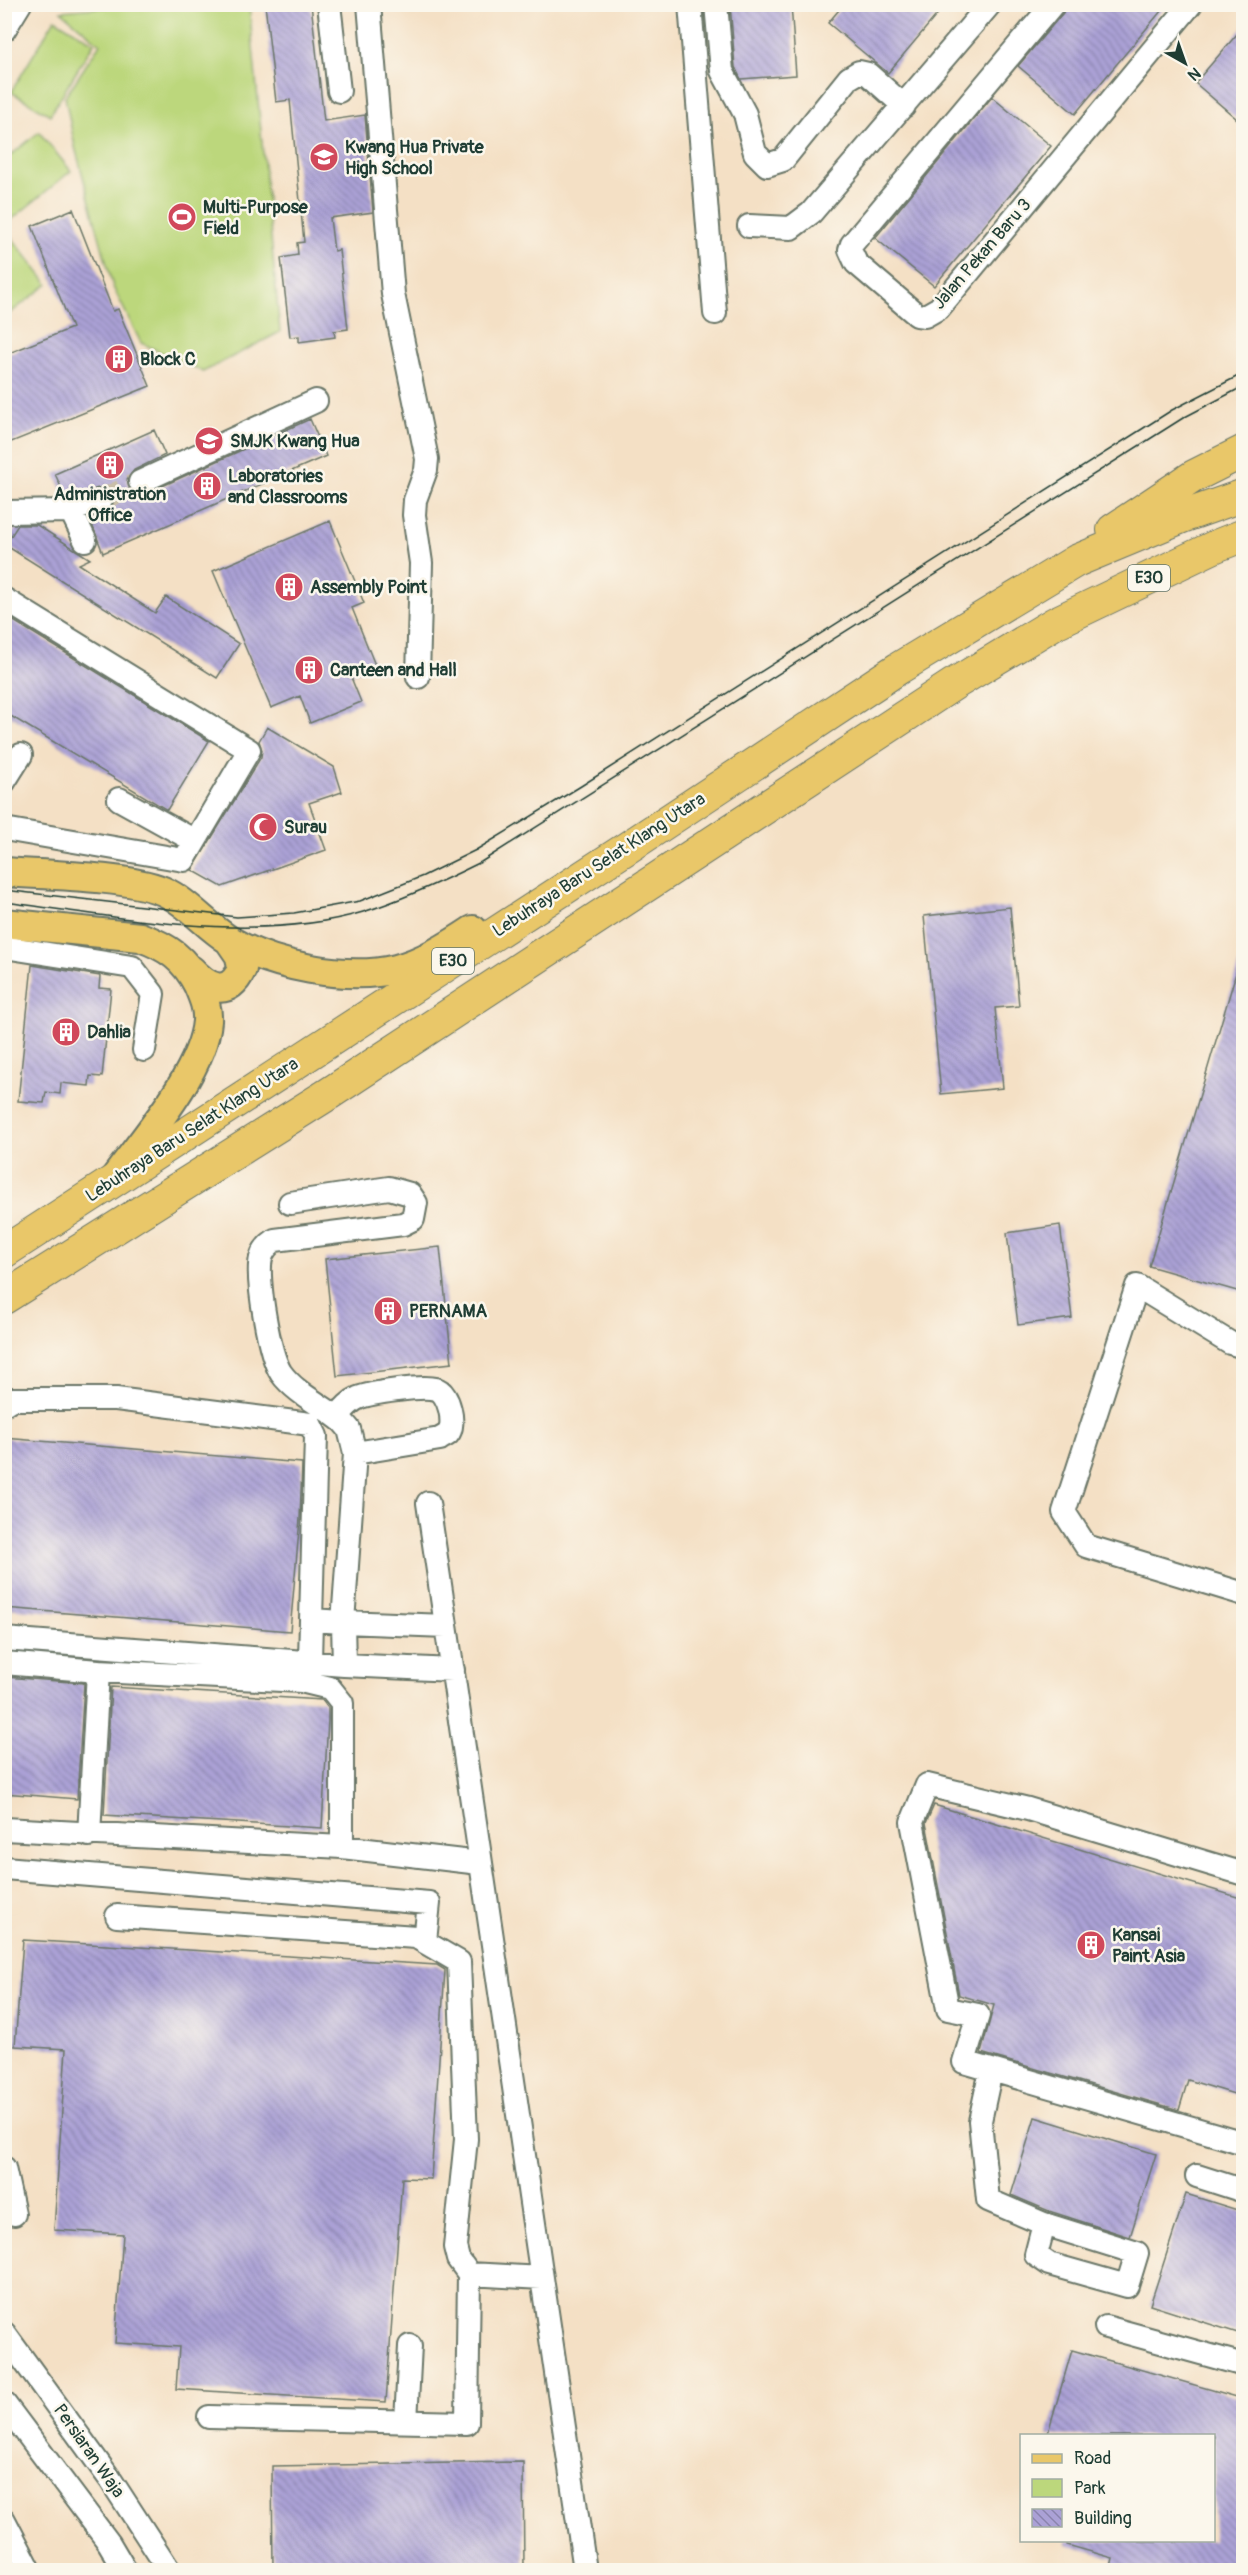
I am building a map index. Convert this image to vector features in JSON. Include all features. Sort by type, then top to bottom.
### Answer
[{"type":"highway","name":"Lebuhraya Baru Selat Klang Utara","points":[[1076,561],[1107,535],[1194,476],[1244,451]]},
{"type":"highway","name":"Lebuhraya Baru Selat Klang Utara","points":[[4,1252],[627,849],[899,668],[1076,561],[1182,516],[1244,495]]},
{"type":"highway","name":"E30","points":[[4,1298],[330,1092],[954,684],[1055,623],[1216,546],[1244,536]]},
{"type":"highway","name":"E30","points":[[1055,623],[1244,554]]},
{"type":"highway","name":"E30","points":[[4,1230],[114,1180]]},
{"type":"highway","points":[[4,1311],[45,1272]]},
{"type":"main road","points":[[4,872],[117,882],[162,891],[182,902],[229,940],[283,964],[368,974],[397,969],[444,949],[522,899],[627,849]]},
{"type":"main road","points":[[5,931],[141,937],[176,954],[208,985],[219,989],[229,986],[238,978],[242,969],[240,956],[229,940]]},
{"type":"main road","points":[[114,1180],[191,1071],[203,1041],[207,1020],[206,1001],[190,968]]},
{"type":"street","points":[[4,30],[20,4]]},
{"type":"street","points":[[329,4],[339,91]]},
{"type":"street","points":[[369,4],[393,294],[427,459],[426,470],[415,500],[414,514],[421,563],[418,677]]},
{"type":"street","points":[[690,4],[715,313]]},
{"type":"street","points":[[716,4],[722,71],[745,114],[755,153],[767,165],[783,160],[849,78],[859,72],[868,74],[904,106]]},
{"type":"street","points":[[749,226],[791,228],[811,213],[990,4]]},
{"type":"street","name":"Jalan Pekan Baru 3","points":[[1053,4],[852,244],[850,250],[856,263],[917,315],[925,316],[939,308],[1191,4]]},
{"type":"street","points":[[140,482],[316,401]]},
{"type":"street","points":[[4,512],[71,511],[101,500]]},
{"type":"street","points":[[71,511],[85,540]]},
{"type":"street","points":[[4,599],[249,750],[184,860],[4,829]]},
{"type":"street","points":[[4,782],[21,755]]},
{"type":"street","points":[[119,799],[195,841]]},
{"type":"street","points":[[5,931],[132,967],[153,994],[144,1050]]},
{"type":"street","points":[[290,1203],[389,1188],[410,1194],[416,1203],[413,1219],[403,1224],[275,1240],[269,1244],[261,1258],[260,1279],[270,1345],[281,1372],[349,1429],[355,1453],[343,1622],[344,1665]]},
{"type":"street","points":[[1244,1347],[1230,1343],[1137,1286],[1064,1512],[1086,1546],[1244,1594]]},
{"type":"street","points":[[337,1417],[353,1401],[366,1396],[427,1388],[437,1389],[445,1395],[451,1426],[448,1434],[440,1439],[355,1453]]},
{"type":"street","points":[[4,1404],[12,1399],[116,1399],[310,1424],[316,1436],[310,1661]]},
{"type":"street","points":[[428,1503],[585,2571]]},
{"type":"street","points":[[311,1620],[446,1626]]},
{"type":"street","points":[[4,1639],[344,1665],[453,1670]]},
{"type":"street","points":[[4,1663],[98,1671],[301,1681],[330,1688],[342,1704],[342,1847]]},
{"type":"street","points":[[89,1835],[98,1671]]},
{"type":"street","points":[[1244,1874],[1028,1809],[927,1785],[912,1822],[948,2008],[978,2015],[964,2062],[1244,2144]]},
{"type":"street","points":[[4,1829],[342,1847],[480,1863]]},
{"type":"street","points":[[4,1868],[429,1903],[425,1941]]},
{"type":"street","points":[[117,1916],[416,1937],[459,1962],[466,2139],[455,2247],[458,2259],[469,2274],[467,2423],[209,2417]]},
{"type":"street","points":[[992,2070],[980,2121],[988,2200],[1044,2224]]},
{"type":"street","points":[[4,2168],[14,2214]]},
{"type":"street","points":[[1197,2176],[1244,2191]]},
{"type":"street","points":[[469,2274],[542,2278]]},
{"type":"street","points":[[1106,2327],[1244,2365]]},
{"type":"street","name":"Persiaran Waja","points":[[4,2333],[110,2479],[169,2571]]},
{"type":"street","points":[[405,2421],[410,2346]]},
{"type":"street","points":[[4,2403],[108,2543],[125,2571]]},
{"type":"street","points":[[4,2520],[30,2571]]},
{"type":"green space","name":"Multi-Purpose Field","points":[[138,4],[249,5],[280,332],[203,372],[141,343],[113,287],[75,147],[65,97],[100,44],[61,11]]},
{"type":"green space","points":[[55,19],[94,43],[50,115],[11,92]]},
{"type":"green space","points":[[39,132],[71,171],[5,225],[5,160]]},
{"type":"green space","points":[[4,229],[48,284],[5,317]]},
{"type":"building","points":[[265,4],[311,4],[324,121],[365,115],[373,212],[330,218],[334,251],[339,250],[348,329],[334,331],[335,337],[299,342],[299,336],[290,337],[281,258],[298,255],[297,243],[304,242],[290,100],[276,102]]},
{"type":"building","points":[[730,4],[791,4],[796,75],[741,79],[735,67]]},
{"type":"building","points":[[844,4],[946,4],[888,73],[828,23]]},
{"type":"building","points":[[1066,4],[1167,4],[1075,114],[1018,66],[1063,13]]},
{"type":"building","points":[[1244,26],[1244,125],[1195,83]]},
{"type":"building","points":[[992,97],[1051,146],[934,286],[875,238]]},
{"type":"building","points":[[73,209],[113,311],[118,309],[150,386],[4,445],[4,355],[72,328],[32,226]]},
{"type":"building","name":"Laboratories and Classrooms","points":[[310,419],[326,456],[103,553],[90,519],[111,509],[113,495],[103,487],[66,498],[55,474],[154,430],[165,455],[134,470],[127,480],[132,493],[145,494]]},
{"type":"building","points":[[330,521],[364,603],[352,608],[375,665],[350,675],[361,702],[310,723],[300,696],[271,708],[213,571]]},
{"type":"building","points":[[18,525],[37,525],[90,559],[79,564],[155,613],[166,597],[239,644],[217,678],[5,545]]},
{"type":"building","points":[[4,615],[209,741],[167,810],[4,712]]},
{"type":"building","name":"Surau","points":[[267,727],[334,767],[342,792],[309,803],[326,850],[222,887],[192,870],[261,757],[262,750],[259,741]]},
{"type":"building","points":[[1010,907],[1019,1006],[995,1008],[1003,1088],[941,1094],[924,916]]},
{"type":"building","points":[[1239,963],[1244,964],[1244,1293],[1149,1266]]},
{"type":"building","name":"Dahlia","points":[[32,965],[100,976],[99,988],[111,989],[102,1077],[90,1076],[89,1086],[61,1083],[60,1094],[46,1092],[44,1103],[18,1101]]},
{"type":"building","points":[[1060,1225],[1072,1318],[1018,1325],[1007,1233]]},
{"type":"building","name":"PERNAMA","points":[[440,1247],[452,1363],[337,1376],[325,1259]]},
{"type":"building","points":[[4,1438],[302,1463],[300,1519],[290,1631],[4,1608]]},
{"type":"building","points":[[4,1677],[84,1683],[77,1799],[4,1793]]},
{"type":"building","points":[[111,1687],[322,1700],[328,1708],[328,1720],[322,1828],[104,1815]]},
{"type":"building","name":"Kansai Paint Asia","points":[[934,1805],[1244,1899],[1244,2097],[1188,2080],[1179,2110],[981,2053],[994,2005],[959,1995],[926,1823]]},
{"type":"building","points":[[23,1940],[437,1965],[445,1970],[431,2179],[402,2178],[386,2402],[176,2389],[179,2347],[115,2343],[123,2234],[54,2230],[66,2049],[15,2046]]},
{"type":"building","points":[[1035,2117],[1156,2154],[1130,2237],[1049,2211],[1011,2195]]},
{"type":"building","points":[[1186,2194],[1244,2212],[1244,2335],[1150,2305]]},
{"type":"building","points":[[1072,2350],[1244,2399],[1244,2571],[1110,2571],[1113,2558],[1067,2545],[1067,2542],[1215,2542],[1215,2434],[1048,2434]]},
{"type":"building","points":[[523,2462],[524,2571],[273,2571],[272,2466]]},
{"type":"tunnel","points":[[101,500],[140,482]]},
{"type":"tram line","points":[[4,890],[237,917],[294,913],[360,901],[423,876],[476,850],[581,786],[1172,410],[1244,373]]},
{"type":"tram line","points":[[4,902],[185,925],[277,926],[321,922],[363,912],[438,883],[481,862],[1183,418],[1244,386]]},
{"type":"place","name":"Kwang Hua Private High School","points":[[324,157]]},
{"type":"place","name":"Multi-Purpose Field","points":[[182,217]]},
{"type":"place","name":"Block C","points":[[119,359]]},
{"type":"place","name":"SMJK Kwang Hua","points":[[209,441]]},
{"type":"place","name":"Administration Office","points":[[110,465]]},
{"type":"place","name":"Laboratories and Classrooms","points":[[207,486]]},
{"type":"place","name":"Assembly Point","points":[[289,587]]},
{"type":"place","name":"Canteen and Hall","points":[[309,670]]},
{"type":"place","name":"Surau","points":[[263,827]]},
{"type":"place","name":"Dahlia","points":[[66,1032]]},
{"type":"place","name":"PERNAMA","points":[[388,1311]]},
{"type":"place","name":"Kansai Paint Asia","points":[[1091,1945]]}]
